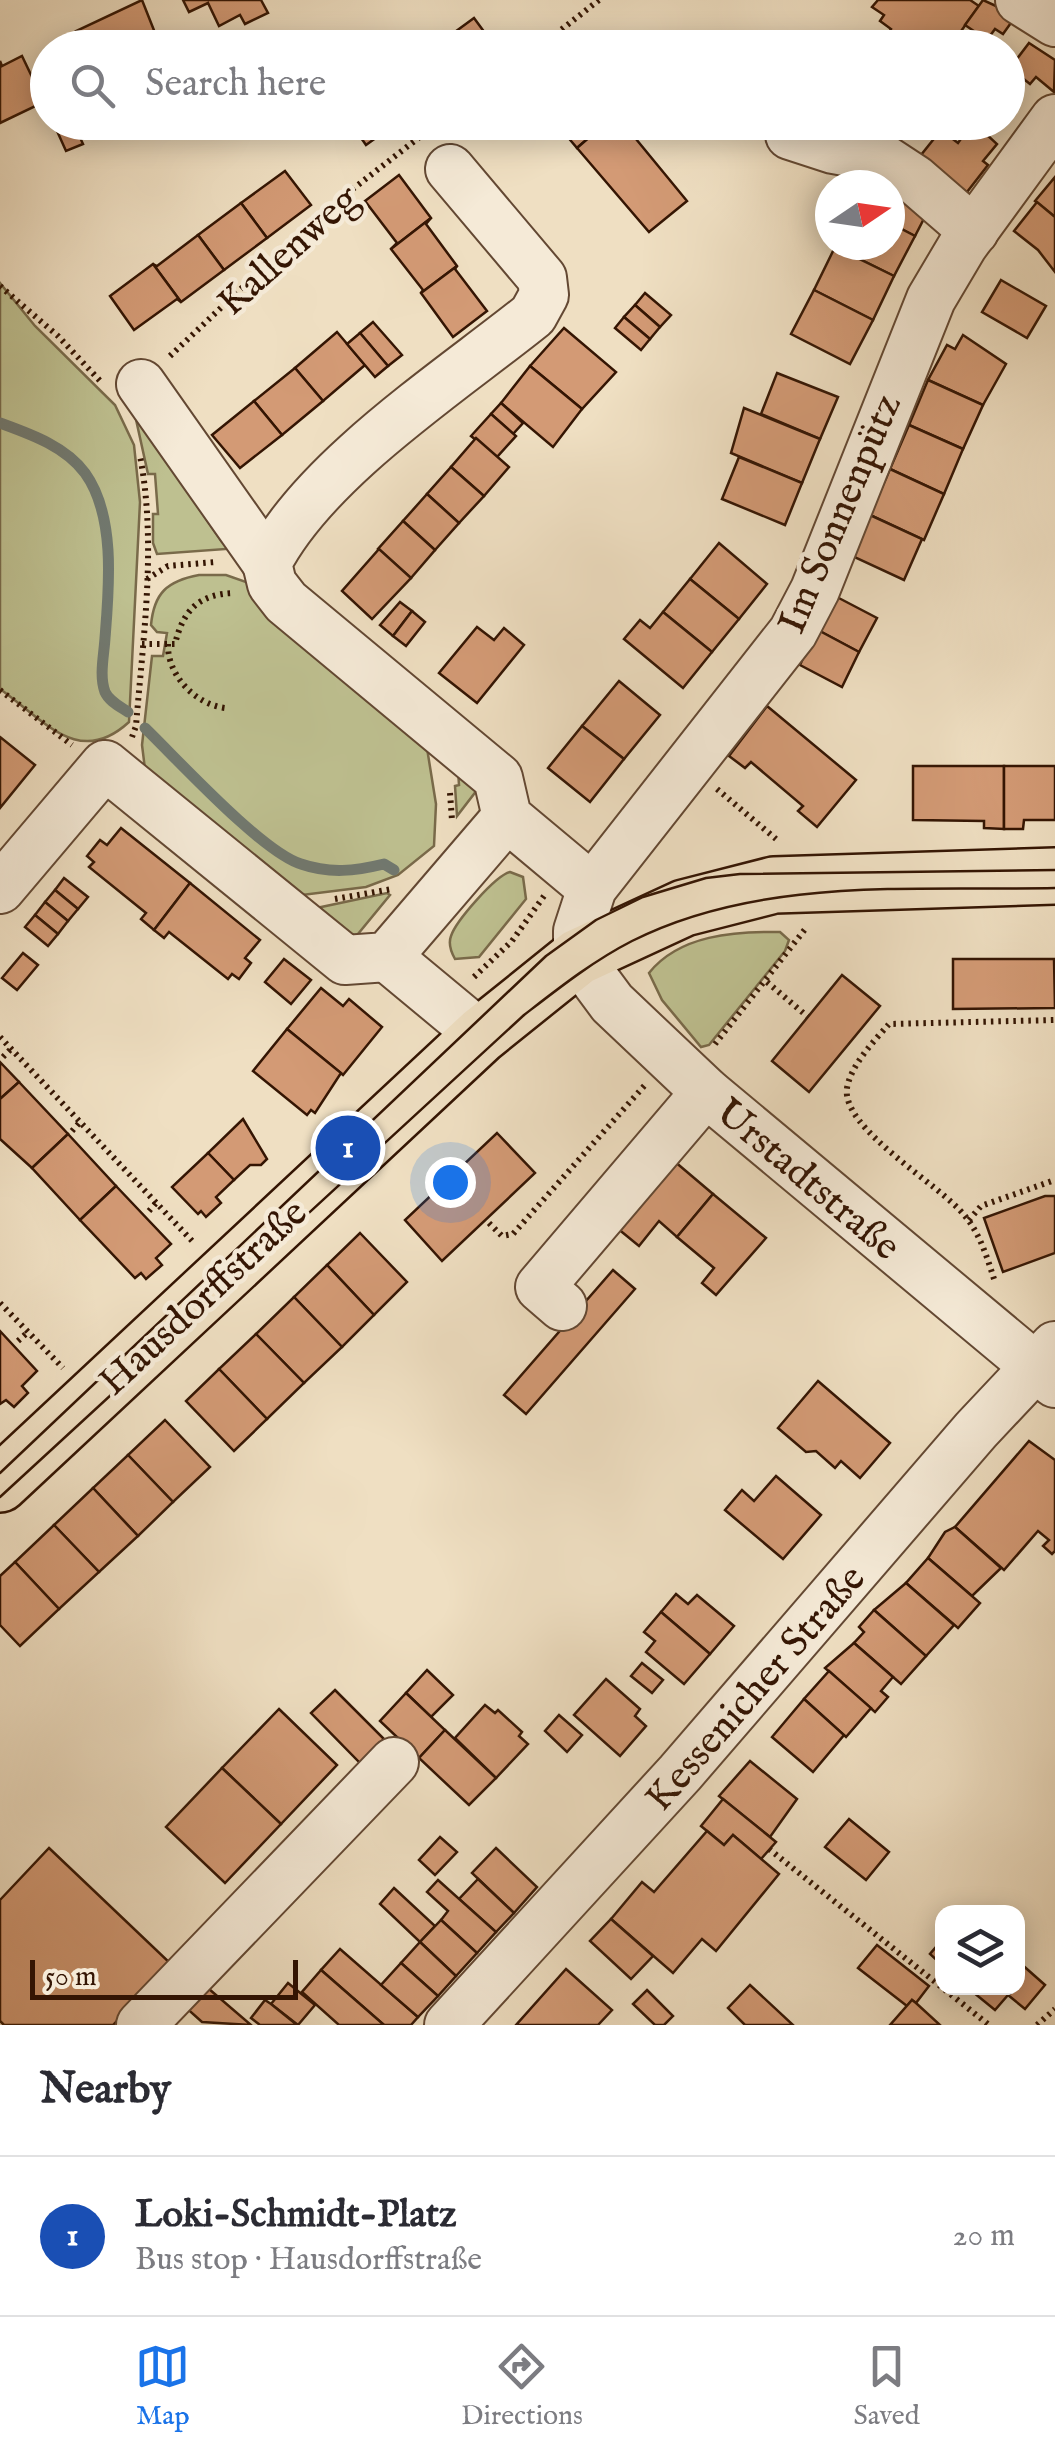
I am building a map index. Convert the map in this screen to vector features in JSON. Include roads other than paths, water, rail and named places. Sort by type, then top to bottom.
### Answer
[{"type":"main road","name":"Hausdorffstraße","points":[[0,1484],[481,1035],[578,957],[684,908],[774,886],[1055,876]]},
{"type":"street","points":[[1020,0],[1055,22]]},
{"type":"street","name":"Im Sonnenpütz","points":[[578,876],[689,766],[793,632],[814,590],[916,331],[974,230],[1055,120]]},
{"type":"street","points":[[806,140],[833,150],[882,158],[914,179],[974,230]]},
{"type":"street","points":[[272,575],[278,543],[350,464],[533,315],[544,295],[542,278],[450,170]]},
{"type":"street","points":[[131,396],[272,575],[442,732],[498,778],[507,817],[578,876],[578,957]]},
{"type":"street","points":[[0,889],[105,766],[345,960],[388,957],[481,1035]]},
{"type":"street","points":[[388,957],[507,817]]},
{"type":"street","name":"Urstadtstraße","points":[[578,957],[612,1004],[688,1075],[1048,1365]]},
{"type":"street","points":[[562,1306],[540,1287],[688,1075]]},
{"type":"street","name":"Kessenicher Straße","points":[[449,2025],[1048,1365]]},
{"type":"street","points":[[142,2025],[394,1762]]},
{"type":"waterway","points":[[0,423],[68,455],[95,490],[108,553],[103,686],[109,698],[128,712]]},
{"type":"waterway","points":[[145,728],[243,824],[284,856],[322,869],[353,870],[384,864],[394,870]]},
{"type":"tram line","points":[[0,1473],[546,956],[596,920],[643,897],[706,878],[740,874],[1055,870]]},
{"type":"tram line","points":[[0,1497],[524,1015],[618,949],[681,920],[785,896],[893,889],[1055,888]]},
{"type":"place","name":"Loki-Schmidt-Platz","points":[[348,1148]]}]
